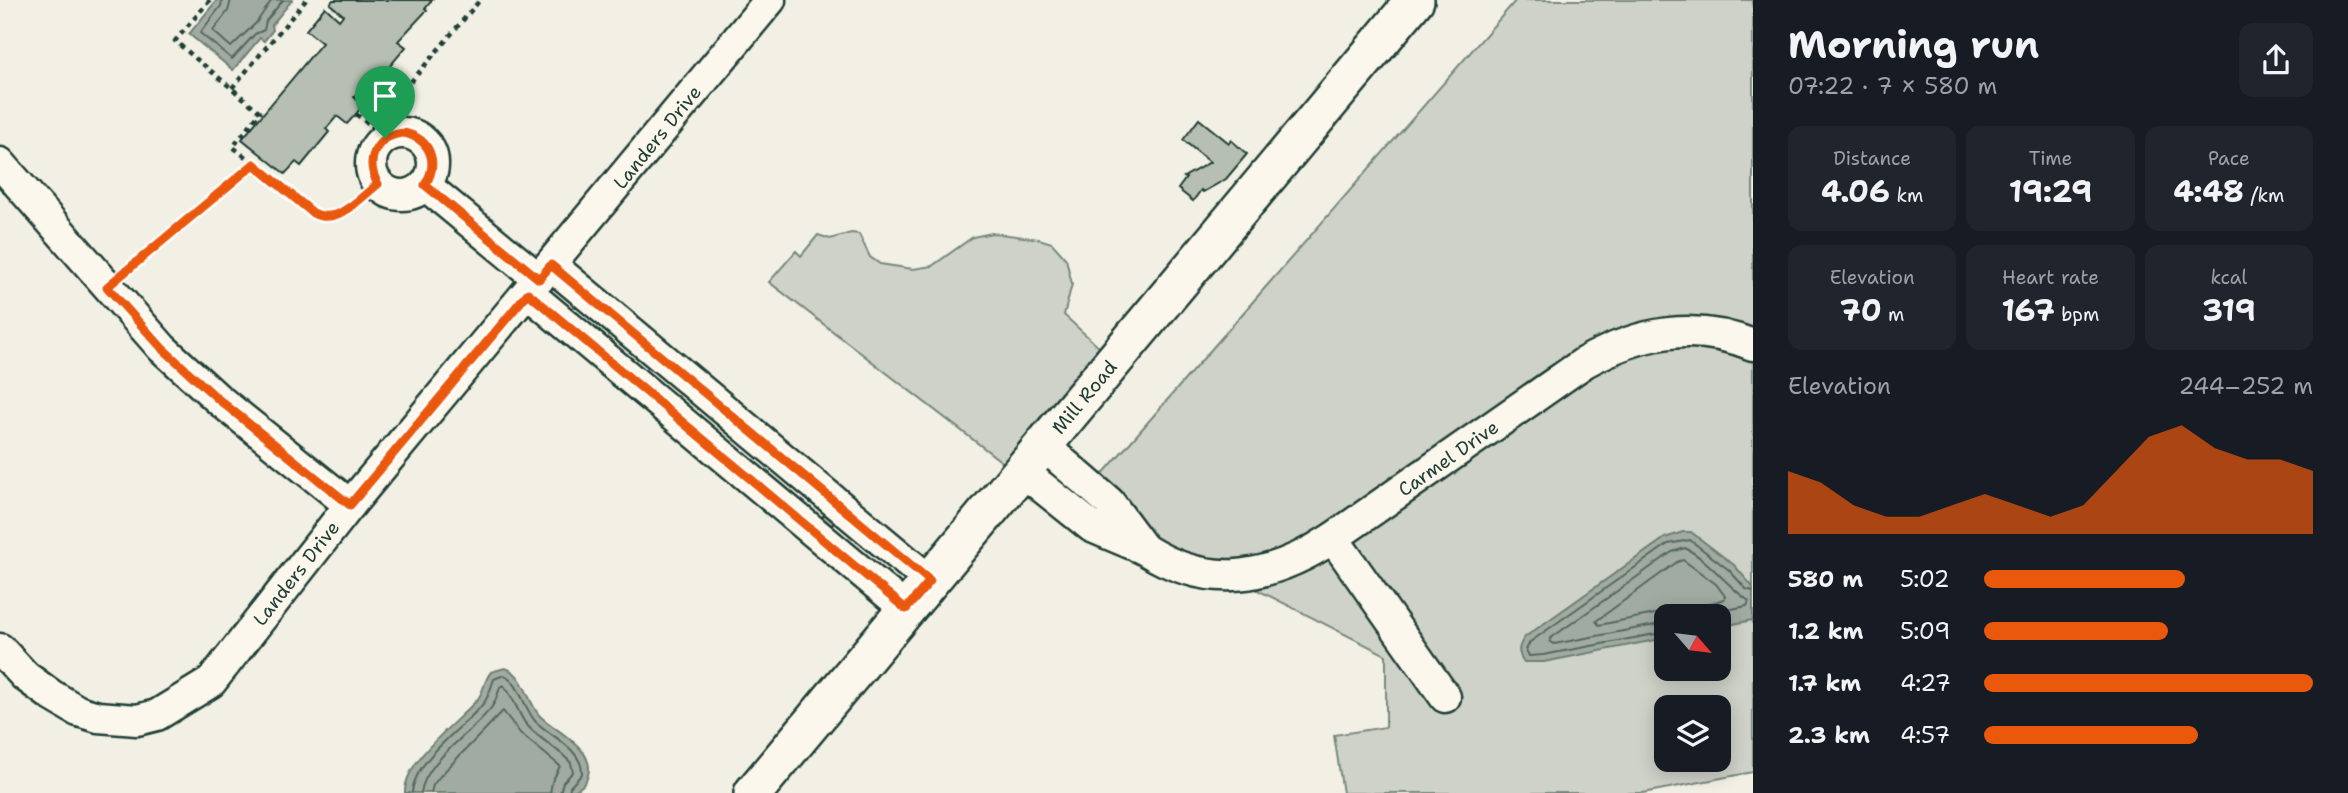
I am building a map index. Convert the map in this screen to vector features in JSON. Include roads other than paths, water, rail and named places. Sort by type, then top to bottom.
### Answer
[{"type":"street","name":"Landers Drive","points":[[0,649],[25,676],[51,695],[78,711],[98,717],[119,720],[157,715],[211,682],[350,505],[770,0]]},
{"type":"street","name":"Mill Road","points":[[753,793],[1415,0]]},
{"type":"street","points":[[378,133],[404,133],[414,135],[422,141],[432,157],[432,167],[425,185],[406,195],[386,191],[378,184],[372,175],[370,164],[378,133]]},
{"type":"street","points":[[0,163],[162,348],[218,399],[350,505]]},
{"type":"street","points":[[425,185],[540,279],[930,581]]},
{"type":"street","points":[[540,279],[906,609]]},
{"type":"street","name":"Carmel Drive","points":[[1033,458],[1091,527],[1179,567],[1203,573],[1241,575],[1283,566],[1309,554],[1585,362],[1616,345],[1650,335],[1679,332],[1714,333],[1753,345]]},
{"type":"street","points":[[1333,538],[1445,697]]},
{"type":"water","points":[[217,0],[292,0],[272,25],[273,30],[264,41],[260,38],[233,70],[189,34]]},
{"type":"water","points":[[1691,532],[1734,565],[1753,587],[1753,620],[1731,625],[1731,604],[1654,604],[1654,640],[1544,662],[1524,662],[1519,650],[1525,637],[1665,538]]},
{"type":"water","points":[[505,668],[517,675],[539,715],[572,741],[586,756],[589,765],[585,783],[576,790],[564,793],[405,793],[407,781],[422,756],[477,700],[491,672]]}]
